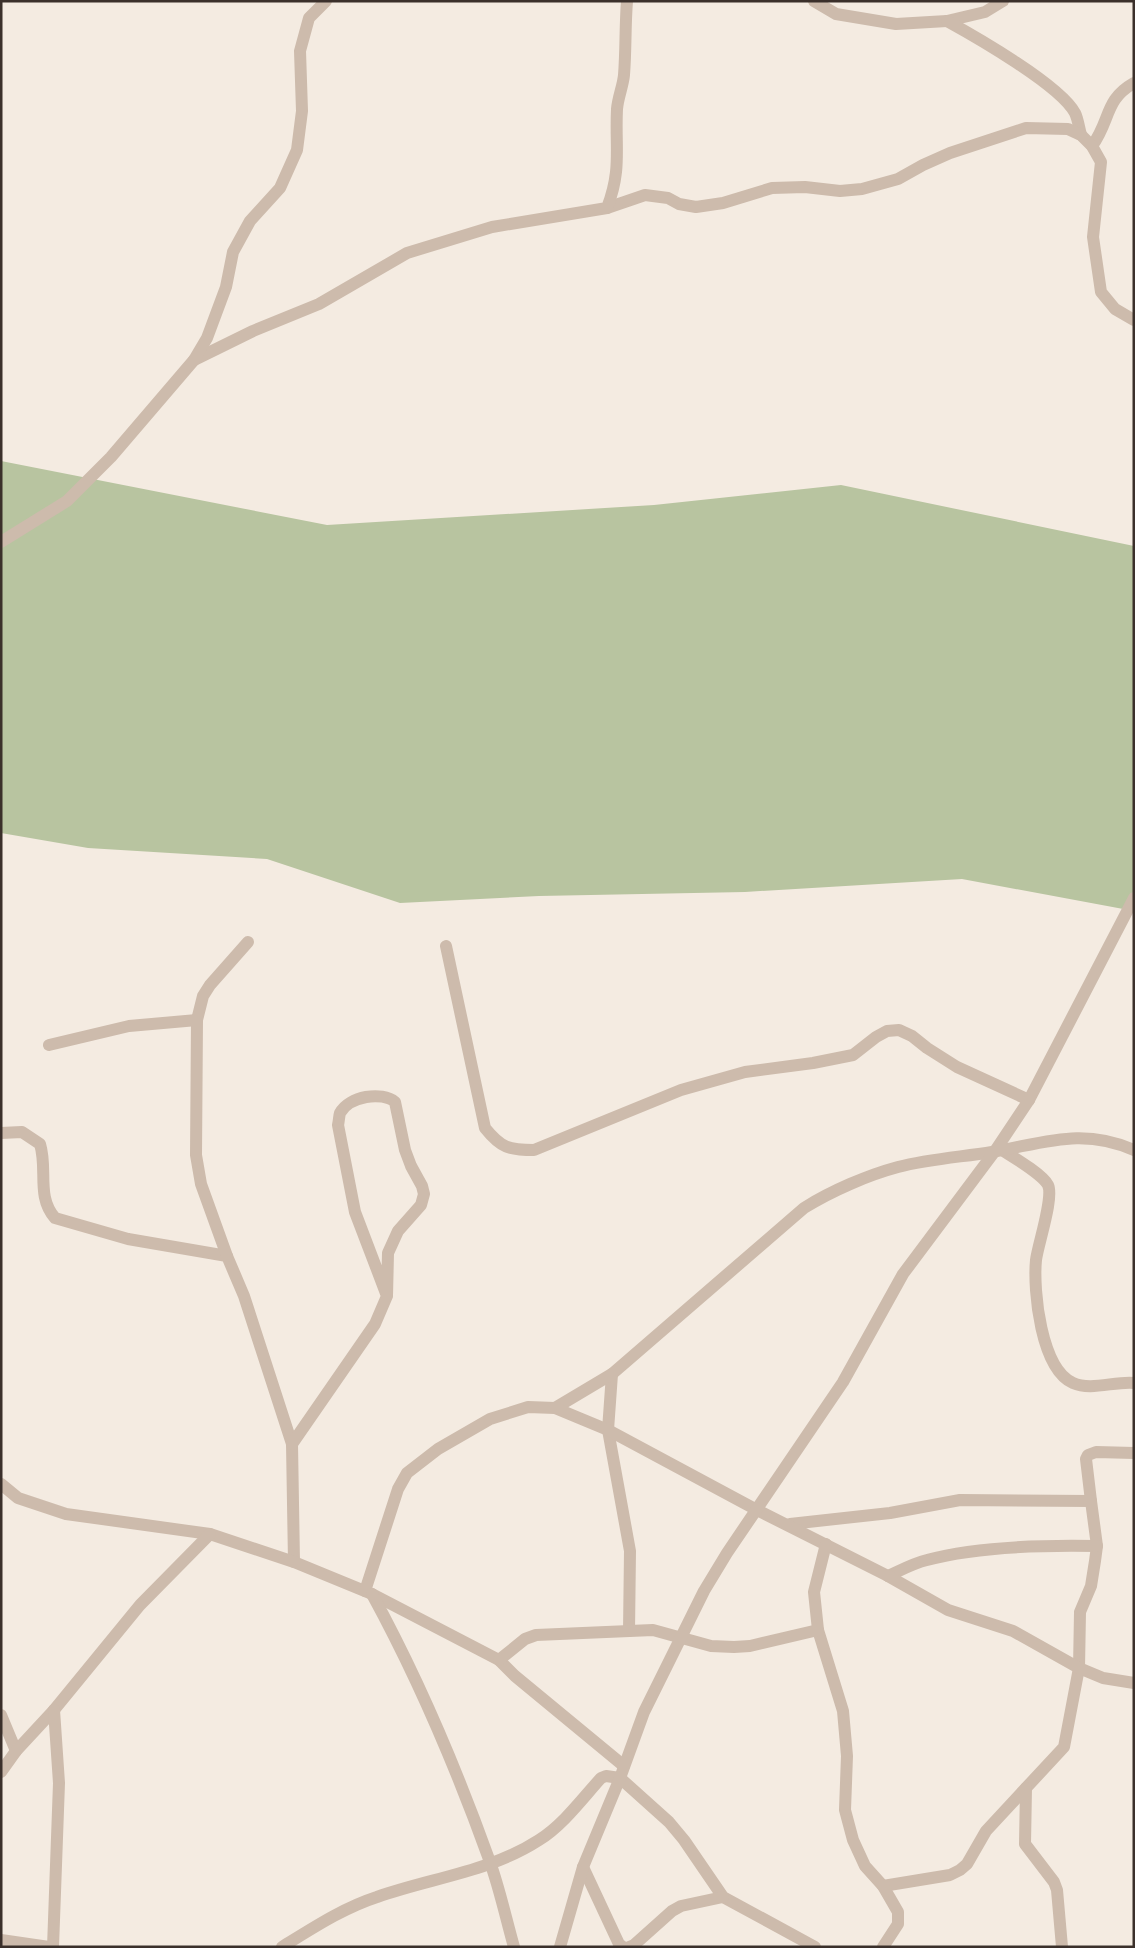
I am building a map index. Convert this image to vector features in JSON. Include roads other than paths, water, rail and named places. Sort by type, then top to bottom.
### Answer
[{"type":"street","points":[[1,542],[67,501],[111,457],[194,360],[207,338],[226,287],[233,252],[250,221],[280,188],[297,150],[302,111],[300,51],[309,18],[326,1]]},
{"type":"street","points":[[607,208],[614,190],[618,167],[617,110],[618,95],[624,78],[627,1]]},
{"type":"street","points":[[814,1],[836,14],[896,24],[947,21],[985,12],[1003,1]]},
{"type":"street","points":[[947,21],[1011,60],[1063,99],[1075,113],[1081,135]]},
{"type":"street","points":[[1092,146],[1101,134],[1112,100],[1134,82]]},
{"type":"street","points":[[194,360],[253,331],[319,304],[407,253],[492,227],[607,208],[645,196],[668,198],[679,204],[696,207],[723,203],[772,188],[805,186],[840,191],[862,189],[898,180],[923,164],[950,153],[1026,128],[1068,129],[1081,135],[1092,146],[1101,162],[1093,237],[1101,292],[1115,309],[1134,320]]},
{"type":"street","points":[[560,1947],[583,1867],[622,1772],[644,1712],[709,1584],[843,1382],[904,1274],[999,1150],[1029,1100],[1134,898]]},
{"type":"street","points":[[248,942],[210,985],[203,996],[196,1020],[196,1155],[201,1184],[244,1296],[292,1444],[294,1562]]},
{"type":"street","points":[[446,946],[485,1128],[497,1143],[513,1150],[534,1150],[681,1090],[745,1072],[813,1063],[853,1055],[876,1037],[888,1031],[899,1030],[912,1036],[957,1067],[1029,1100]]},
{"type":"street","points":[[49,1045],[129,1026],[196,1020]]},
{"type":"street","points":[[292,1444],[376,1324],[386,1296],[388,1253],[398,1231],[421,1205],[424,1194],[405,1150],[395,1102],[382,1096],[361,1099],[347,1104],[340,1113],[338,1125],[354,1212],[386,1296]]},
{"type":"street","points":[[1,1133],[22,1132],[40,1144],[44,1155],[44,1195],[47,1208],[56,1218],[128,1239],[228,1256]]},
{"type":"street","points":[[555,1408],[612,1374],[804,1208],[824,1195],[898,1167],[999,1150],[1049,1139],[1067,1138],[1114,1141],[1134,1150]]},
{"type":"street","points":[[999,1150],[1041,1178],[1047,1184],[1049,1190],[1045,1222],[1036,1260],[1036,1301],[1054,1366],[1065,1379],[1075,1384],[1134,1383]]},
{"type":"street","points":[[612,1374],[608,1430],[630,1551],[629,1631]]},
{"type":"street","points":[[514,1947],[490,1864],[417,1680],[369,1592],[398,1489],[407,1473],[438,1449],[490,1419],[528,1407],[555,1408],[608,1430],[757,1510],[888,1576],[948,1610],[1013,1631],[1078,1668],[1103,1678],[1134,1683]]},
{"type":"street","points":[[883,1886],[950,1875],[960,1870],[967,1864],[986,1831],[1064,1747],[1078,1668],[1080,1612],[1091,1586],[1096,1546],[1086,1459],[1088,1454],[1096,1452],[1134,1453]]},
{"type":"street","points":[[1,1484],[18,1498],[66,1514],[210,1534],[294,1562],[369,1592],[499,1660],[622,1772],[684,1840],[723,1897],[815,1947]]},
{"type":"street","points":[[788,1525],[824,1522],[960,1500],[1091,1501]]},
{"type":"street","points":[[1,1772],[16,1751],[54,1710],[140,1605],[210,1534]]},
{"type":"street","points":[[826,1544],[814,1592],[818,1630],[843,1711],[847,1756],[846,1810],[853,1840],[865,1866],[883,1886],[898,1912],[898,1924],[883,1947]]},
{"type":"street","points":[[888,1576],[926,1560],[952,1554],[1038,1547],[1096,1546]]},
{"type":"street","points":[[499,1660],[526,1639],[536,1635],[653,1630],[711,1646],[734,1647],[750,1646],[818,1630]]},
{"type":"street","points":[[53,1947],[59,1783],[54,1710]]},
{"type":"street","points":[[1,1715],[16,1751]]},
{"type":"street","points":[[282,1947],[337,1914],[376,1897],[490,1864],[539,1840],[567,1816],[600,1778],[622,1772]]},
{"type":"street","points":[[1026,1788],[1025,1844],[1054,1882],[1057,1890],[1062,1947]]},
{"type":"street","points":[[583,1867],[619,1944],[623,1947]]},
{"type":"street","points":[[629,1947],[634,1945],[672,1911],[681,1906],[723,1897]]},
{"type":"street","points":[[1,1940],[49,1947]]}]
